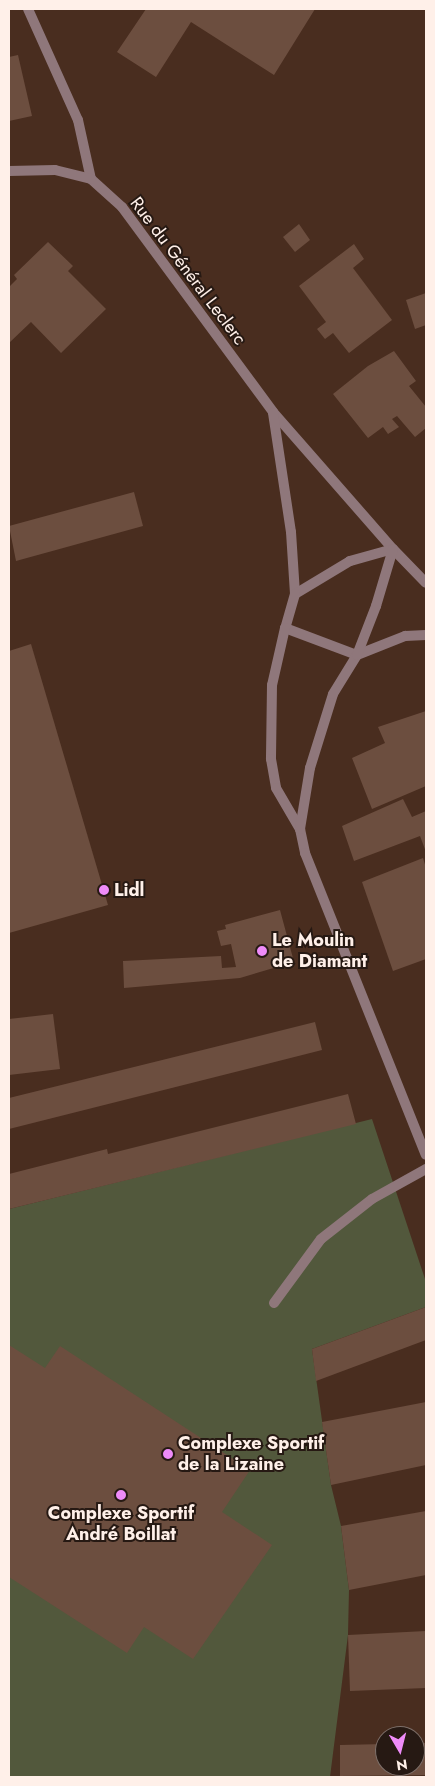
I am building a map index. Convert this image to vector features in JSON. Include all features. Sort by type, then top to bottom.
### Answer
[{"type":"street","points":[[9,171],[55,170],[90,179],[78,120],[28,9]]},
{"type":"street","name":"Rue du Général Leclerc","points":[[90,179],[122,208],[273,412],[393,549],[426,583]]},
{"type":"street","name":"Rue du Général Leclerc","points":[[273,412],[291,532],[295,594]]},
{"type":"street","points":[[393,549],[350,560],[295,594],[272,685],[271,759],[276,788],[300,829],[305,853],[426,1155]]},
{"type":"street","points":[[300,829],[310,768],[333,694],[357,655],[376,606],[393,549]]},
{"type":"street","points":[[285,628],[357,655],[405,636],[426,635]]},
{"type":"street","points":[[274,1303],[321,1239],[372,1199],[426,1169]]},
{"type":"green space","name":"Complexe Sportif de la Lizaine","points":[[372,1119],[426,1282],[426,1307],[312,1349],[331,1485],[341,1526],[349,1590],[348,1635],[330,1777],[9,1777],[9,1209]]},
{"type":"building","points":[[146,9],[315,9],[274,75],[191,22],[156,77],[117,52]]},
{"type":"building","points":[[18,55],[32,116],[9,121],[9,57]]},
{"type":"building","points":[[299,224],[310,240],[295,252],[283,237]]},
{"type":"building","points":[[48,242],[73,266],[68,271],[106,309],[61,353],[31,322],[9,343],[9,287],[17,279],[14,275]]},
{"type":"building","points":[[354,244],[364,259],[353,268],[392,320],[349,353],[333,333],[325,339],[317,329],[326,322],[299,286]]},
{"type":"building","points":[[426,293],[426,325],[415,329],[406,300]]},
{"type":"building","points":[[394,351],[416,381],[409,386],[426,407],[426,428],[415,437],[397,416],[392,419],[399,427],[388,434],[383,427],[368,438],[333,394],[368,366]]},
{"type":"building","points":[[134,492],[143,526],[16,561],[9,526]]},
{"type":"building","points":[[31,644],[108,905],[9,933],[9,651]]},
{"type":"building","points":[[426,711],[426,786],[372,809],[352,758],[385,743],[378,727]]},
{"type":"building","points":[[403,799],[412,817],[426,811],[426,852],[420,836],[354,861],[342,826]]},
{"type":"building","points":[[423,858],[426,868],[426,959],[393,971],[362,882]]},
{"type":"building","name":"Le Moulin de Diamant","points":[[280,910],[294,962],[240,978],[124,988],[123,961],[221,956],[222,968],[236,967],[231,944],[221,946],[217,931],[226,929],[225,925]]},
{"type":"building","points":[[53,1014],[60,1069],[9,1075],[9,1019]]},
{"type":"building","points":[[315,1022],[322,1050],[9,1129],[9,1098]]},
{"type":"building","points":[[348,1094],[356,1124],[9,1209],[9,1174],[107,1149],[108,1154]]},
{"type":"building","points":[[426,1307],[426,1340],[316,1381],[312,1349]]},
{"type":"building","name":"Complexe Sportif André Boillat","points":[[9,1345],[45,1368],[60,1346],[250,1470],[222,1512],[272,1545],[193,1659],[144,1627],[127,1653],[9,1577]]},
{"type":"building","points":[[426,1402],[426,1465],[331,1485],[322,1422]]},
{"type":"building","points":[[426,1511],[426,1575],[349,1590],[341,1526]]},
{"type":"building","points":[[426,1631],[426,1688],[350,1691],[348,1635]]},
{"type":"building","points":[[425,1743],[426,1743],[425,1775]]},
{"type":"building","points":[[375,1744],[375,1776],[340,1776],[340,1745]]},
{"type":"place","name":"Lidl","points":[[104,890]]},
{"type":"place","name":"Le Moulin de Diamant","points":[[262,951]]},
{"type":"place","name":"Complexe Sportif de la Lizaine","points":[[168,1454]]},
{"type":"place","name":"Complexe Sportif André Boillat","points":[[121,1495]]}]
